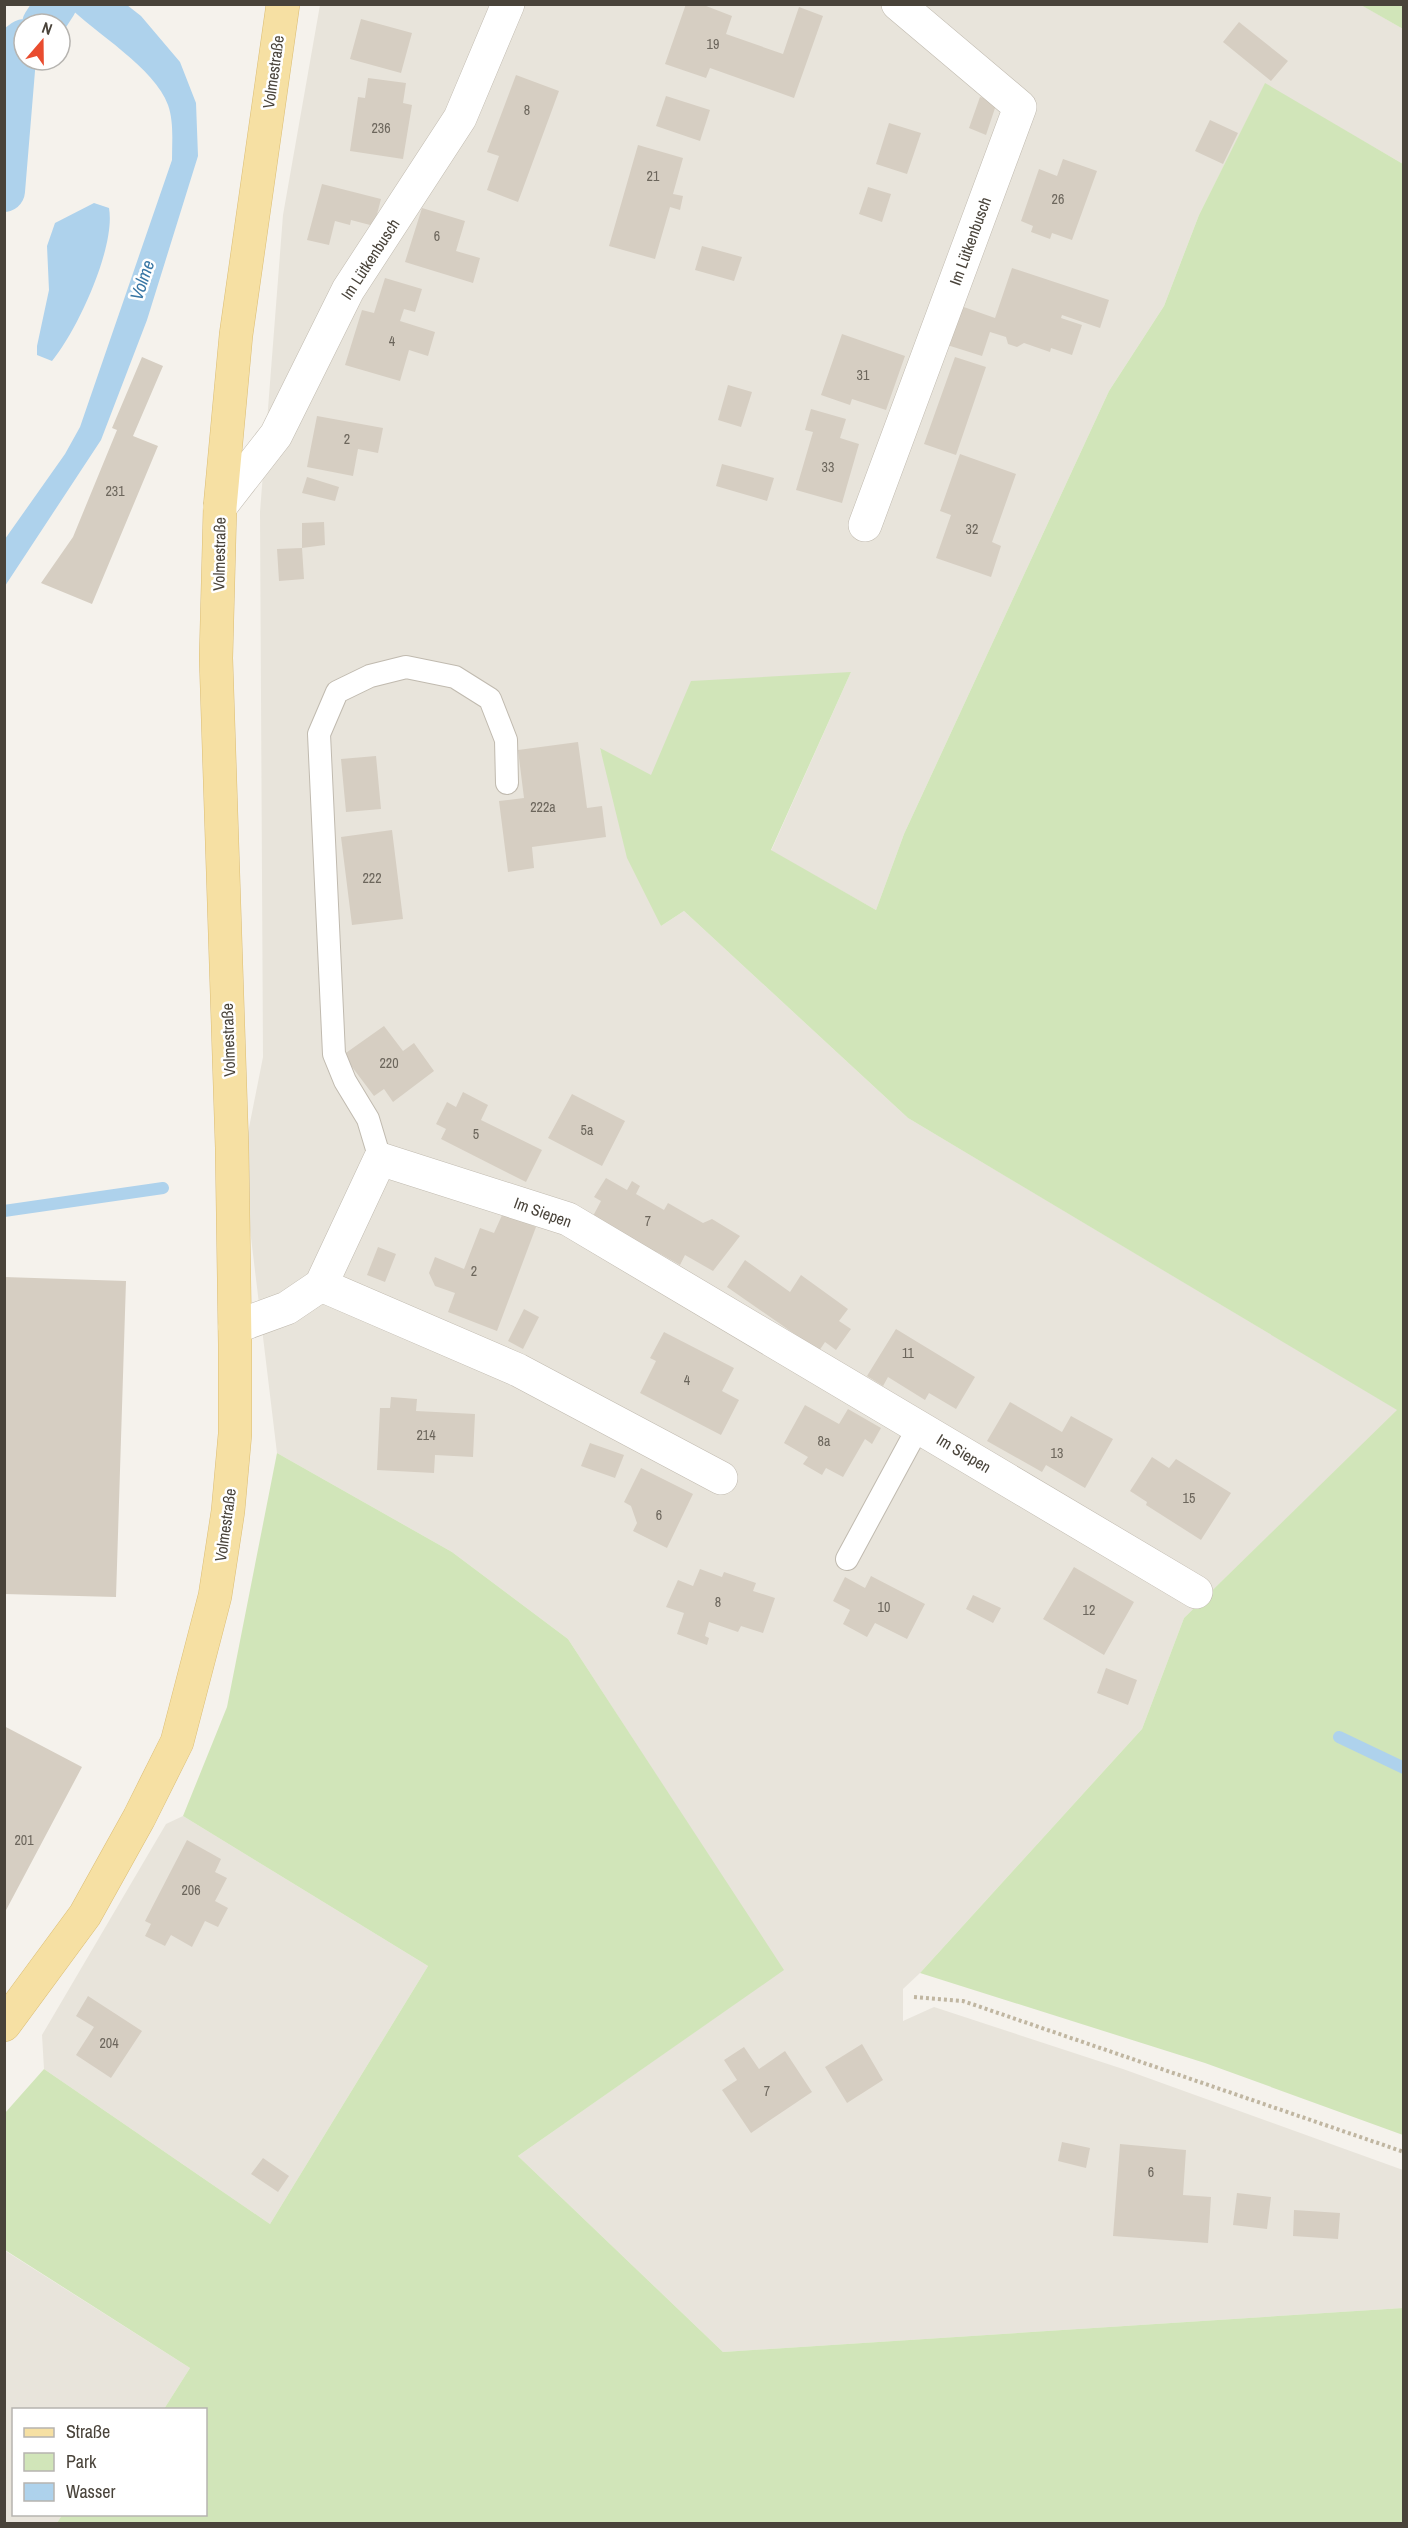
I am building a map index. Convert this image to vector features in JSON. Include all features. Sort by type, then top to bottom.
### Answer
[{"type":"main road","name":"Volmestraße","points":[[4,2025],[85,1915],[139,1818],[177,1742],[214,1596],[228,1511],[235,1434],[231,1136],[216,658],[220,507],[236,335],[283,4]]},
{"type":"street","name":"Im Lütkenbusch","points":[[220,507],[276,435],[348,290],[460,118],[508,4]]},
{"type":"street","name":"Im Lütkenbusch","points":[[865,525],[1020,107],[898,4]]},
{"type":"street","points":[[234,1327],[287,1308],[321,1285],[380,1159]]},
{"type":"street","name":"Im Siepen","points":[[380,1159],[568,1219],[1196,1592]]},
{"type":"street","points":[[321,1285],[518,1370],[721,1478]]},
{"type":"lane","points":[[380,1159],[368,1119],[345,1081],[334,1054],[319,734],[337,692],[370,676],[406,667],[454,677],[490,699],[506,740],[507,783]]},
{"type":"lane","points":[[847,1559],[919,1426]]},
{"type":"path","points":[[915,1997],[963,2001],[1404,2152]]},
{"type":"shaded area","points":[[1360,4],[1403,29],[1403,164],[1265,84],[1199,215],[1164,306],[1109,391],[904,834],[876,910],[771,851],[851,672],[651,776],[600,749],[661,926],[684,911],[908,1118],[1398,1410],[1184,1618],[1142,1729],[903,1989],[903,2021],[934,2007],[1123,2069],[1403,2170],[1403,2308],[723,2352],[518,2156],[783,1970],[568,1639],[452,1552],[277,1453],[242,1163],[263,1057],[260,512],[283,215],[320,5]]},
{"type":"shaded area","points":[[183,1816],[428,1966],[270,2224],[44,2069],[42,2035],[166,1824]]},
{"type":"shaded area","points":[[4,2250],[190,2368],[165,2408],[12,2408],[12,2516],[61,2516],[57,2523],[5,2523]]},
{"type":"green space","points":[[1361,5],[1403,5],[1403,29]]},
{"type":"green space","points":[[1265,83],[1403,164],[1403,2135],[1205,2063],[920,1973],[1142,1729],[1184,1618],[1397,1410],[908,1118],[684,911],[661,926],[627,858],[600,748],[651,775],[691,681],[851,672],[771,850],[876,910],[904,834],[1109,391],[1164,306],[1199,215]]},
{"type":"green space","points":[[277,1453],[452,1552],[568,1639],[784,1970],[518,2156],[723,2352],[1403,2308],[1403,2523],[57,2523],[61,2516],[207,2516],[207,2408],[165,2408],[190,2368],[5,2250],[5,2113],[44,2069],[270,2224],[428,1966],[183,1816],[227,1707]]},
{"type":"water","name":"Volme","points":[[67,5],[127,5],[141,16],[180,62],[196,103],[198,156],[147,320],[101,440],[5,586],[5,539],[65,454],[80,427],[172,160],[171,118],[161,91],[138,64]]},
{"type":"water","points":[[94,203],[109,208],[110,225],[107,244],[101,266],[83,310],[52,361],[37,355],[49,290],[47,246],[55,223]]},
{"type":"building","points":[[686,4],[701,4],[732,16],[726,34],[783,54],[799,7],[823,16],[794,98],[710,68],[706,78],[665,64]]},
{"type":"building","points":[[361,19],[412,33],[401,73],[350,59]]},
{"type":"building","points":[[1239,22],[1288,61],[1271,81],[1223,42]]},
{"type":"building","points":[[516,75],[559,91],[518,202],[487,190],[499,156],[487,152]]},
{"type":"building","points":[[368,78],[406,83],[403,103],[412,105],[403,159],[350,151],[358,97],[365,98]]},
{"type":"building","points":[[666,96],[710,110],[700,141],[656,126]]},
{"type":"building","points":[[980,97],[997,102],[986,135],[969,128]]},
{"type":"building","points":[[1210,120],[1238,133],[1223,164],[1195,151]]},
{"type":"building","points":[[889,123],[921,133],[907,174],[876,164]]},
{"type":"building","points":[[638,145],[683,158],[673,194],[683,196],[680,210],[670,207],[655,259],[609,246]]},
{"type":"building","points":[[1063,159],[1097,171],[1072,240],[1052,233],[1050,239],[1031,232],[1033,226],[1021,221],[1039,169],[1057,176]]},
{"type":"building","points":[[322,184],[381,199],[374,226],[351,220],[350,225],[335,221],[329,245],[307,240]]},
{"type":"building","points":[[868,187],[891,194],[882,222],[859,214]]},
{"type":"building","points":[[422,208],[465,221],[456,251],[480,258],[473,283],[405,262]]},
{"type":"building","points":[[702,246],[742,257],[734,281],[695,270]]},
{"type":"building","points":[[1012,268],[1109,300],[1100,328],[1062,315],[1061,318],[1082,325],[1072,355],[1051,348],[1050,352],[1024,343],[1017,347],[1008,344],[1006,337],[990,332],[982,356],[944,344],[958,305],[995,318]]},
{"type":"building","points":[[385,278],[422,289],[415,312],[404,309],[400,321],[435,332],[428,356],[409,350],[400,381],[345,365],[362,310],[374,313]]},
{"type":"building","points":[[842,334],[905,356],[886,410],[852,399],[850,405],[821,395]]},
{"type":"building","points":[[142,357],[163,366],[133,436],[158,446],[92,604],[41,583],[73,537],[117,430],[112,428]]},
{"type":"building","points":[[955,357],[986,367],[956,455],[924,444]]},
{"type":"building","points":[[728,385],[752,392],[741,427],[718,420]]},
{"type":"building","points":[[811,409],[846,419],[840,438],[859,444],[842,503],[796,490],[813,432],[805,430]]},
{"type":"building","points":[[317,416],[383,428],[378,453],[358,449],[353,476],[307,467]]},
{"type":"building","points":[[960,454],[1016,474],[992,542],[1001,546],[991,577],[936,558],[951,515],[940,511]]},
{"type":"building","points":[[722,464],[774,478],[767,501],[716,486]]},
{"type":"building","points":[[307,477],[339,487],[335,501],[302,493]]},
{"type":"building","points":[[324,522],[325,545],[302,548],[302,523]]},
{"type":"building","points":[[302,548],[304,579],[279,581],[277,549]]},
{"type":"building","points":[[578,742],[587,808],[602,806],[606,837],[532,847],[534,868],[508,872],[499,801],[524,798],[518,750]]},
{"type":"building","points":[[376,756],[381,809],[346,812],[341,759]]},
{"type":"building","points":[[392,830],[403,919],[352,925],[341,837]]},
{"type":"building","points":[[384,1026],[403,1051],[414,1043],[434,1071],[393,1102],[384,1089],[374,1096],[343,1055]]},
{"type":"building","points":[[463,1092],[488,1105],[481,1120],[542,1150],[526,1182],[441,1139],[446,1129],[436,1124],[447,1102],[456,1107]]},
{"type":"building","points":[[572,1094],[625,1121],[602,1166],[548,1138]]},
{"type":"building","points":[[606,1178],[627,1190],[632,1181],[640,1186],[636,1194],[664,1210],[668,1203],[703,1223],[712,1219],[740,1236],[713,1271],[685,1255],[680,1265],[657,1252],[656,1255],[592,1218],[601,1201],[594,1197]]},
{"type":"building","points":[[503,1213],[536,1227],[497,1331],[448,1312],[455,1293],[435,1286],[429,1273],[435,1257],[464,1269],[480,1228],[494,1233]]},
{"type":"building","points":[[378,1247],[396,1254],[385,1282],[367,1275]]},
{"type":"building","points":[[745,1260],[790,1292],[801,1275],[848,1309],[839,1321],[851,1329],[836,1350],[825,1342],[819,1351],[727,1287]]},
{"type":"building","points":[[4,1277],[126,1281],[116,1597],[4,1594]]},
{"type":"building","points":[[524,1309],[539,1317],[523,1349],[508,1341]]},
{"type":"building","points":[[896,1329],[975,1377],[956,1409],[929,1393],[925,1400],[888,1377],[883,1386],[867,1376]]},
{"type":"building","points":[[664,1332],[734,1368],[722,1391],[739,1400],[721,1435],[640,1393],[656,1361],[650,1358]]},
{"type":"building","points":[[391,1397],[417,1399],[416,1411],[475,1414],[473,1457],[435,1455],[434,1473],[377,1470],[380,1408],[390,1408]]},
{"type":"building","points":[[1010,1402],[1062,1432],[1071,1416],[1113,1439],[1085,1488],[1046,1465],[1042,1472],[987,1441]]},
{"type":"building","points":[[805,1405],[839,1424],[848,1409],[881,1428],[872,1444],[865,1439],[843,1477],[826,1468],[822,1475],[803,1464],[808,1457],[784,1443]]},
{"type":"building","points":[[590,1443],[624,1455],[615,1478],[581,1466]]},
{"type":"building","points":[[1152,1457],[1169,1468],[1176,1459],[1231,1493],[1201,1540],[1146,1505],[1147,1502],[1130,1491]]},
{"type":"building","points":[[641,1468],[693,1494],[667,1548],[633,1531],[637,1523],[631,1506],[624,1502]]},
{"type":"building","points":[[1074,1567],[1134,1602],[1104,1655],[1043,1619]]},
{"type":"building","points":[[700,1569],[722,1577],[724,1572],[756,1583],[753,1591],[775,1598],[763,1633],[741,1626],[738,1632],[709,1622],[705,1636],[709,1638],[707,1645],[677,1634],[684,1613],[666,1607],[678,1580],[693,1586]]},
{"type":"building","points":[[871,1576],[925,1604],[907,1639],[875,1623],[867,1637],[843,1624],[850,1610],[833,1601],[845,1577],[865,1588]]},
{"type":"building","points":[[973,1595],[1001,1608],[993,1623],[966,1609]]},
{"type":"building","points":[[1106,1668],[1137,1680],[1128,1705],[1097,1693]]},
{"type":"building","points":[[4,1726],[82,1767],[4,1914]]},
{"type":"building","points":[[187,1840],[221,1859],[215,1872],[227,1878],[215,1901],[228,1908],[218,1927],[205,1921],[192,1947],[171,1935],[165,1946],[145,1936],[151,1924],[145,1921]]},
{"type":"building","points":[[88,1996],[142,2031],[111,2078],[76,2055],[94,2027],[76,2016]]},
{"type":"building","points":[[862,2044],[883,2080],[847,2103],[825,2067]]},
{"type":"building","points":[[744,2047],[759,2069],[785,2051],[812,2092],[751,2133],[722,2090],[737,2080],[724,2060]]},
{"type":"building","points":[[1062,2142],[1090,2148],[1086,2168],[1058,2161]]},
{"type":"building","points":[[1120,2144],[1186,2150],[1183,2195],[1211,2197],[1208,2243],[1113,2236]]},
{"type":"building","points":[[263,2158],[289,2176],[278,2192],[251,2174]]},
{"type":"building","points":[[1237,2193],[1271,2197],[1267,2229],[1233,2225]]},
{"type":"building","points":[[1294,2210],[1340,2213],[1338,2239],[1293,2236]]},
{"type":"waterway","points":[[51,12],[56,4]]},
{"type":"waterway","points":[[4,191],[14,72]]},
{"type":"waterway","points":[[4,1211],[163,1188]]},
{"type":"waterway","points":[[1339,1737],[1404,1768]]}]
